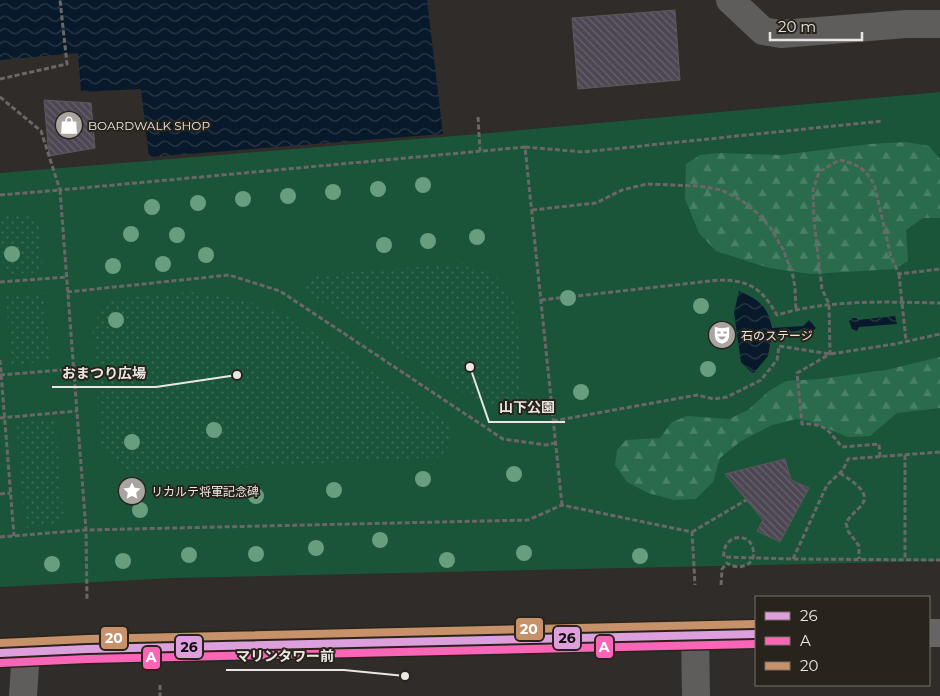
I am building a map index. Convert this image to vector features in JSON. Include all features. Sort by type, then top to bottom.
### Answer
[{"type":"main road","points":[[13,652],[755,634]]},
{"type":"street","points":[[730,0],[763,31],[781,34],[906,24],[940,24]]},
{"type":"street","points":[[695,634],[696,696]]},
{"type":"street","points":[[13,652],[23,696]]},
{"type":"path","points":[[0,79],[67,64],[60,0]]},
{"type":"path","points":[[0,97],[41,131],[60,190],[86,530],[87,599]]},
{"type":"path","points":[[478,117],[480,151]]},
{"type":"path","points":[[0,195],[525,147],[583,152],[882,121]]},
{"type":"path","points":[[525,147],[562,505]]},
{"type":"path","points":[[830,354],[828,304],[822,289],[814,221],[813,190],[819,172],[839,160],[850,162],[870,176],[875,187],[891,257],[899,274],[906,341]]},
{"type":"path","points":[[532,210],[596,203],[622,190],[647,184],[698,186],[720,190],[741,200],[770,227],[783,249],[793,276],[796,310]]},
{"type":"path","points":[[899,274],[940,269]]},
{"type":"path","points":[[67,292],[229,275],[280,291],[503,439],[546,445],[555,443]]},
{"type":"path","points":[[0,282],[66,277]]},
{"type":"path","points":[[541,300],[694,282],[734,280],[746,283],[759,291],[770,303],[777,315],[828,304],[901,302],[940,304]]},
{"type":"path","points":[[554,421],[697,395],[714,399],[727,397],[761,380],[777,360],[779,346],[830,354],[940,334]]},
{"type":"path","points":[[830,354],[797,373],[802,424],[821,424],[832,433],[842,447],[879,444],[880,457]]},
{"type":"path","points":[[0,360],[2,418],[14,536]]},
{"type":"path","points":[[1,375],[74,369]]},
{"type":"path","points":[[2,418],[77,412]]},
{"type":"path","points":[[793,559],[827,485],[840,473],[848,459],[940,452]]},
{"type":"path","points":[[905,454],[905,560]]},
{"type":"path","points":[[840,473],[860,488],[864,494],[862,506],[846,523],[848,531],[859,546],[859,559]]},
{"type":"path","points":[[0,494],[10,494]]},
{"type":"path","points":[[0,537],[86,530],[528,520],[562,505],[692,532],[746,500]]},
{"type":"path","points":[[692,532],[695,585]]},
{"type":"path","points":[[721,585],[722,569],[727,563],[737,568],[748,564],[754,555],[753,546],[744,539],[731,539],[725,546],[724,557],[782,558],[793,559],[940,560]]},
{"type":"path","points":[[160,685],[160,696]]},
{"type":"green space","points":[[940,92],[940,561],[174,578],[0,587],[0,173],[490,133]]},
{"type":"green space","points":[[906,142],[929,146],[940,159],[940,218],[923,218],[906,230],[908,261],[894,269],[811,274],[769,268],[716,251],[699,233],[685,199],[686,164],[700,155],[718,153],[781,155],[870,144]]},
{"type":"green space","points":[[32,214],[39,221],[43,272],[4,275],[0,216]]},
{"type":"green space","points":[[467,263],[468,268],[484,271],[495,276],[500,280],[509,301],[516,302],[523,401],[519,410],[487,404],[456,389],[310,294],[306,289],[307,284],[315,275]]},
{"type":"green space","points":[[191,292],[243,299],[292,318],[450,424],[451,438],[446,449],[440,457],[136,473],[119,466],[101,443],[92,326],[110,299]]},
{"type":"green space","points":[[45,293],[50,361],[11,365],[6,296]]},
{"type":"green space","points":[[940,357],[940,408],[897,413],[870,436],[848,437],[809,421],[796,419],[772,425],[741,441],[720,458],[713,482],[696,499],[674,500],[648,493],[627,482],[615,465],[617,450],[626,440],[660,438],[672,422],[687,416],[729,419],[748,410],[769,391],[786,381],[820,379],[886,370]]},
{"type":"green space","points":[[55,419],[64,517],[57,524],[25,528],[16,423]]},
{"type":"water","points":[[0,0],[427,0],[443,134],[149,157],[141,89],[81,92],[78,53],[0,60]]},
{"type":"water","points":[[739,291],[752,297],[762,305],[768,314],[772,328],[803,326],[809,320],[816,328],[808,335],[803,330],[772,334],[768,356],[754,373],[741,362],[734,313]]},
{"type":"water","points":[[895,316],[897,324],[859,327],[857,331],[852,329],[849,321],[853,318],[858,320]]},
{"type":"building","points":[[675,10],[680,80],[578,89],[572,18]]},
{"type":"building","points":[[44,100],[91,103],[95,148],[49,156]]},
{"type":"building","points":[[785,459],[791,480],[809,488],[780,542],[757,531],[763,520],[725,474]]},
{"type":"transit line","name":"20","points":[[0,643],[87,639],[755,624]]},
{"type":"transit line","name":"26","points":[[0,653],[87,649],[755,634]]},
{"type":"transit line","name":"A","points":[[0,663],[87,659],[755,644]]},
{"type":"place","name":"BOARDWALK SHOP","points":[[69,125]]},
{"type":"place","name":"石のステージ","points":[[722,335]]},
{"type":"place","name":"山下公園","points":[[470,367]]},
{"type":"place","name":"おまつり広場","points":[[237,375]]},
{"type":"place","name":"リカルテ将軍記念碑","points":[[132,491]]},
{"type":"place","name":"マリンタワー前","points":[[405,676]]}]
